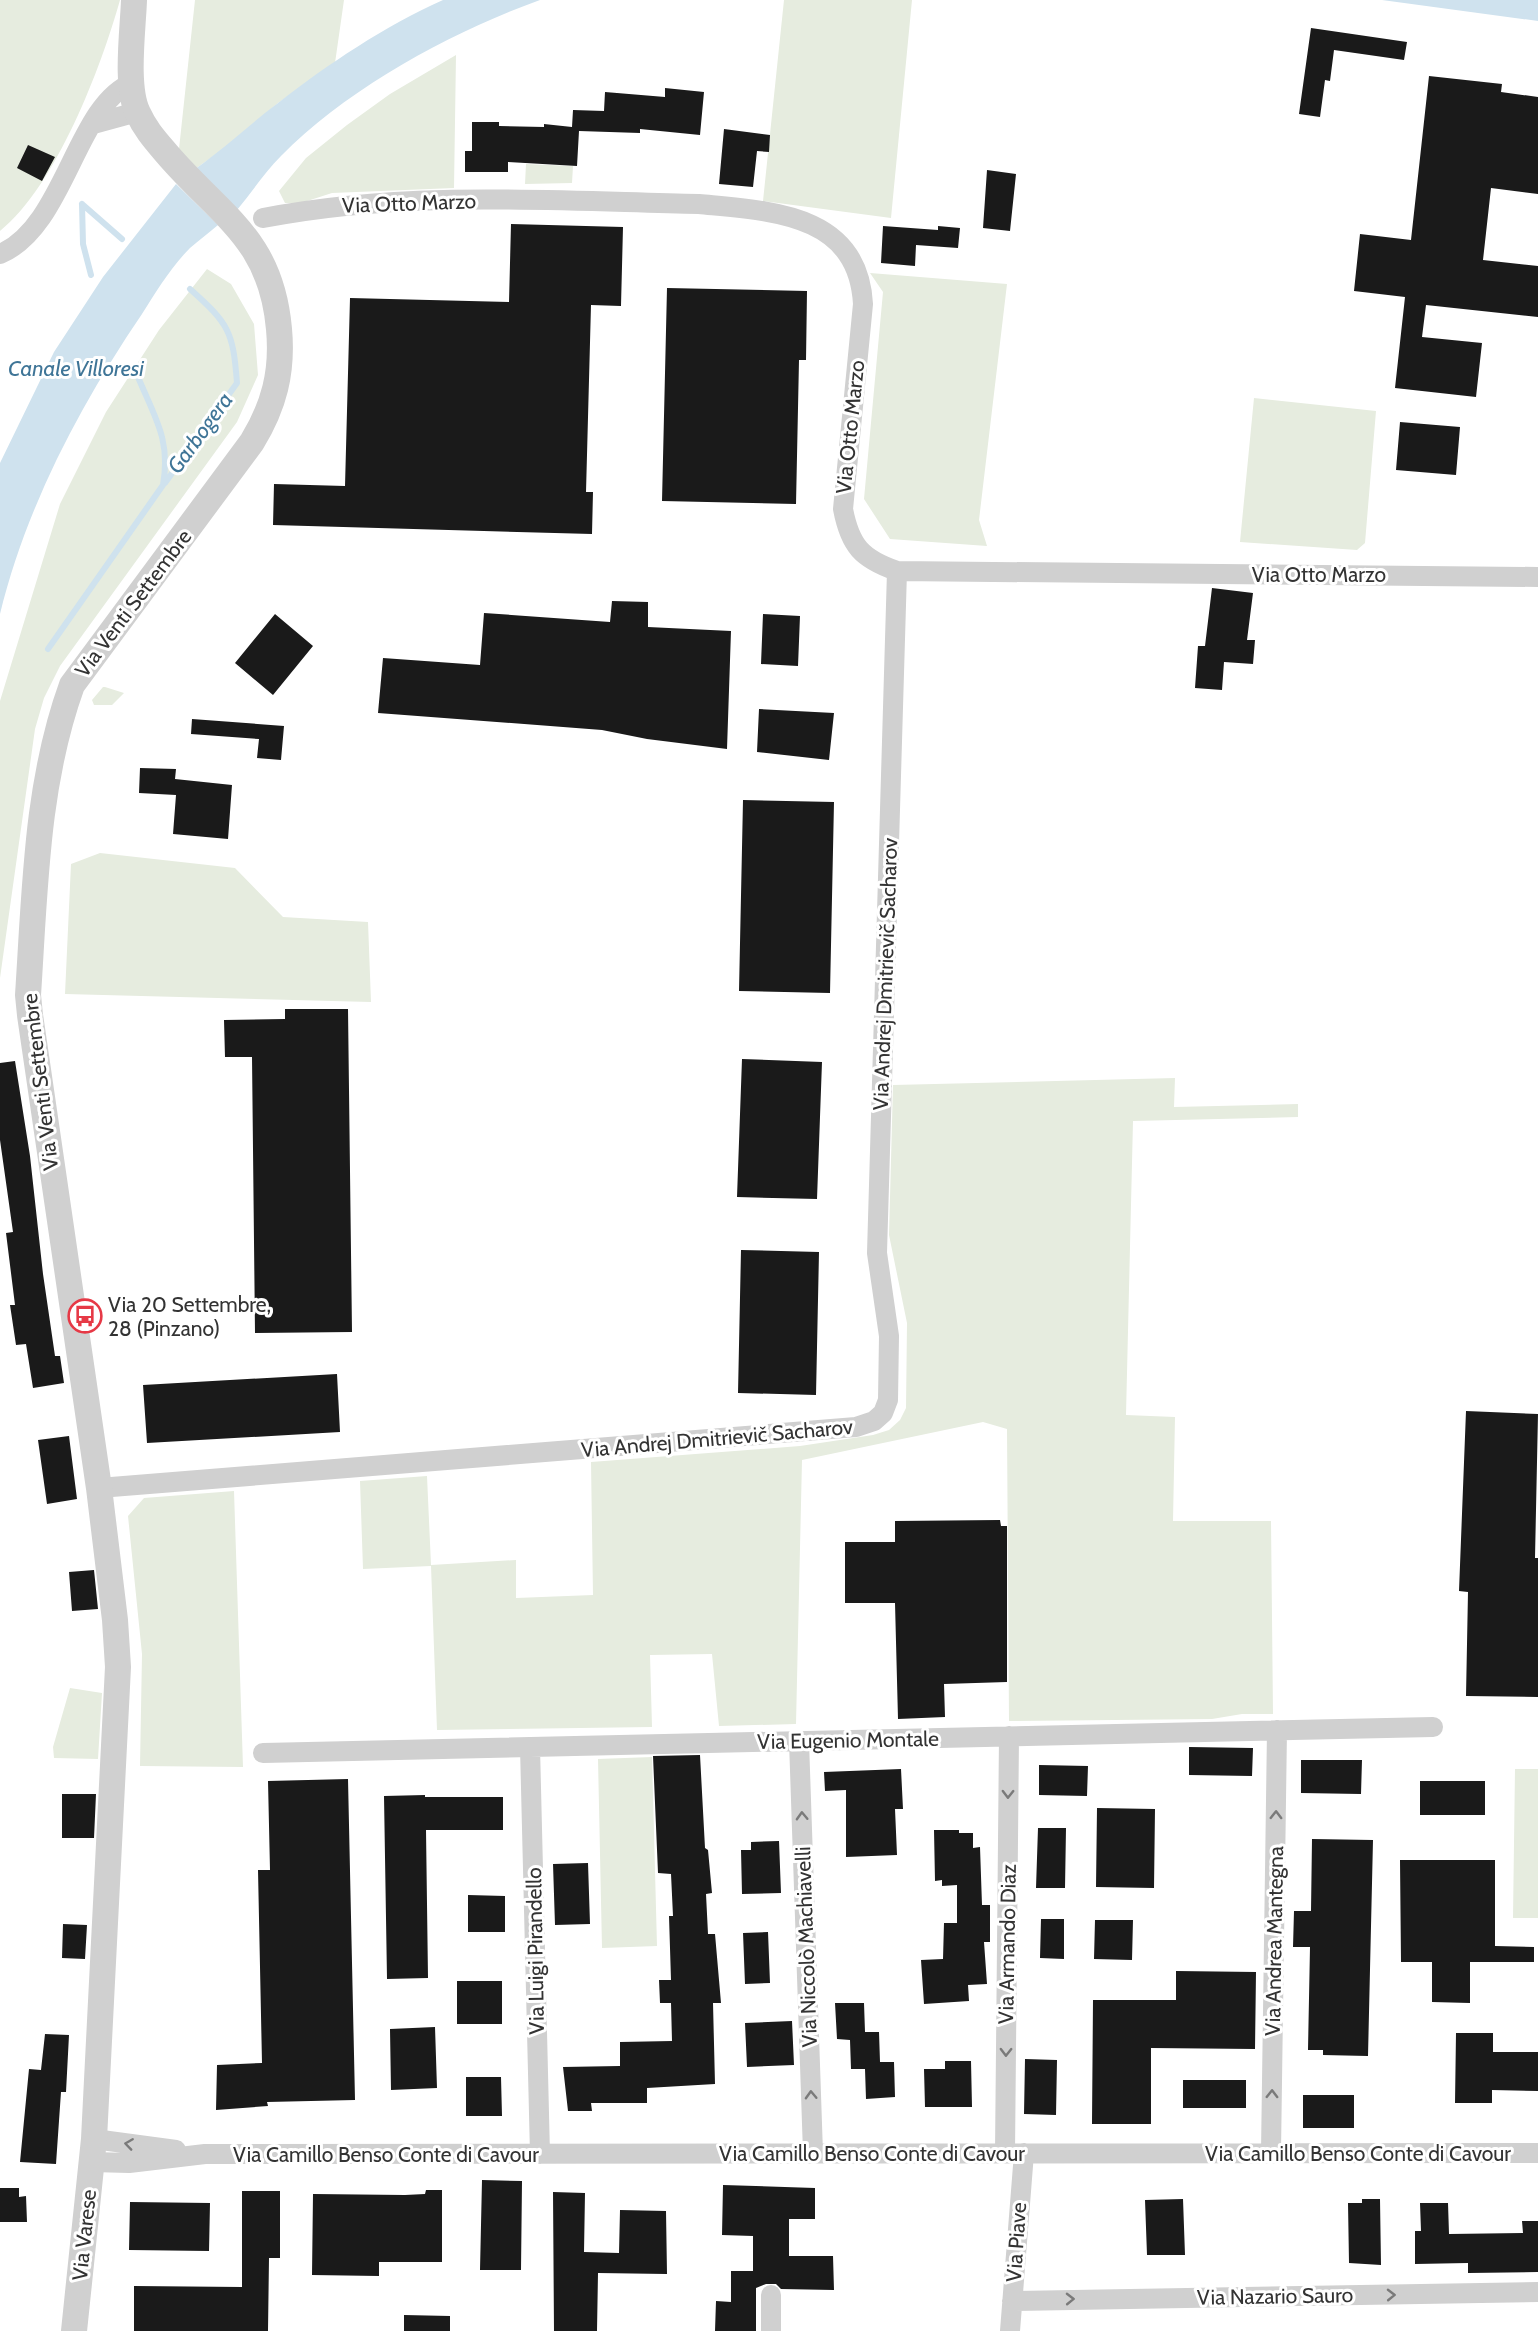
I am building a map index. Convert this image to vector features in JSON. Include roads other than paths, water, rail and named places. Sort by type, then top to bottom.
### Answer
[{"type":"street","name":"Via Venti Settembre","points":[[93,2151],[118,1667],[116,1620],[30,1015],[28,995],[34,873],[47,779],[58,728],[72,685],[252,442],[266,419],[274,398],[281,353],[274,294],[257,252],[228,218],[186,176],[151,134],[137,112],[132,84],[134,0]]},
{"type":"street","points":[[0,255],[15,247],[40,220],[93,124],[115,95],[132,84]]},
{"type":"street","points":[[93,124],[137,112]]},
{"type":"street","name":"Via Otto Marzo","points":[[263,218],[318,207],[391,201],[699,204],[749,209],[810,224],[831,234],[856,265],[862,285],[863,304],[843,509],[848,532],[859,550],[877,564],[897,571],[1538,577]]},
{"type":"street","name":"Via Andrej Dmitrievič Sacharov","points":[[99,1488],[856,1427],[874,1421],[883,1413],[888,1400],[889,1336],[877,1253],[897,571]]},
{"type":"street","name":"Via Eugenio Montale","points":[[263,1753],[1433,1727]]},
{"type":"street","name":"Via Andrea Mantegna","points":[[1271,2152],[1277,1730]]},
{"type":"street","name":"Via Armando Diaz","points":[[1009,1736],[1014,2153]]},
{"type":"street","name":"Via Niccolò Machiavelli","points":[[799,1741],[813,2153]]},
{"type":"street","name":"Via Luigi Pirandello","points":[[530,1747],[540,2154]]},
{"type":"street","name":"Via Camillo Benso Conte di Cavour","points":[[93,2151],[205,2154],[1538,2153]]},
{"type":"street","name":"Via Varese","points":[[74,2331],[93,2151]]},
{"type":"street","name":"Via Piave","points":[[1010,2331],[1014,2153]]},
{"type":"street","name":"Via Nazario Sauro","points":[[1011,2301],[1538,2292]]},
{"type":"street","points":[[771,2295],[771,2331]]},
{"type":"water","points":[[443,0],[540,0],[471,28],[437,45],[402,64],[337,107],[281,156],[237,210],[195,169],[278,103],[337,60],[378,34]]},
{"type":"water","points":[[1382,0],[1538,0],[1538,21]]},
{"type":"water","name":"Canale Villoresi","points":[[176,184],[218,225],[190,248],[170,271],[97,384],[40,496],[24,535],[0,614],[0,463],[54,352],[103,277]]},
{"type":"waterway","name":"Garbogera","points":[[82,204],[83,244],[91,275]]},
{"type":"waterway","name":"Garbogera","points":[[82,204],[122,239]]},
{"type":"waterway","name":"Garbogera","points":[[165,483],[237,383],[231,340],[227,330],[213,311],[190,289]]},
{"type":"waterway","name":"Garbogera","points":[[48,649],[163,485],[165,469],[163,442],[138,377]]},
{"type":"place","name":"Via 20 Settembre, 28 (Pinzano)","points":[[85,1316]]}]
